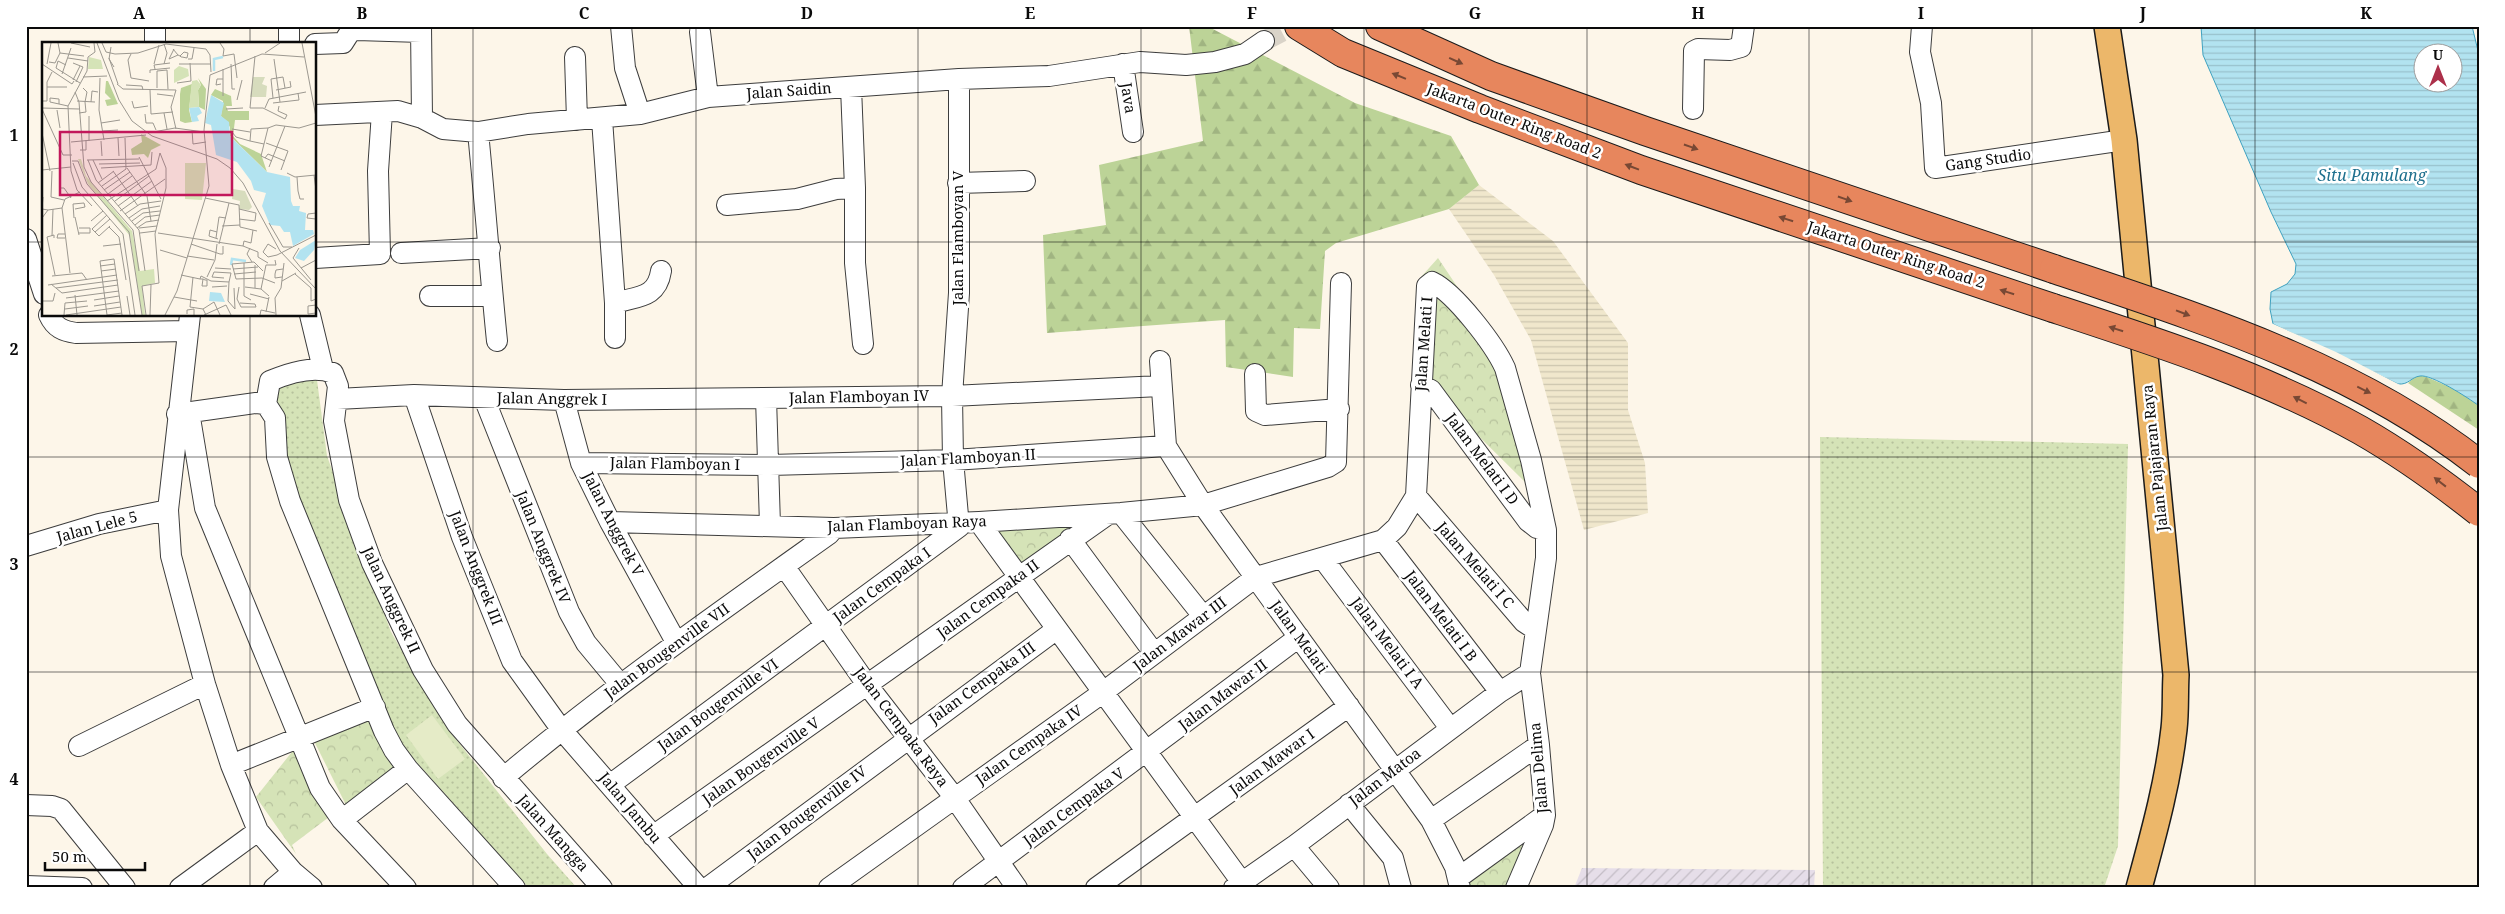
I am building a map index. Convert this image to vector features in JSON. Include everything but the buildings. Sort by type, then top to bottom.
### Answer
[{"type":"highway","name":"Jakarta Outer Ring Road 2","points":[[1300,26],[1343,53],[1480,109],[1640,170],[2172,347],[2284,392],[2360,430],[2426,470],[2479,512]]},
{"type":"highway","points":[[1380,26],[1500,80],[1645,131],[2179,311],[2300,358],[2377,396],[2446,438],[2479,464]]},
{"type":"main road","name":"Jalan Pajajaran Raya","points":[[2107,26],[2124,140],[2176,675],[2174,728],[2168,767],[2156,828],[2138,888]]},
{"type":"street","points":[[155,26],[155,42]]},
{"type":"street","points":[[289,26],[289,42]]},
{"type":"street","points":[[621,26],[625,68],[640,114]]},
{"type":"street","points":[[1693,109],[1694,51],[1698,49],[1736,50],[1743,44],[1744,26]]},
{"type":"street","name":"Gang Studio","points":[[1922,26],[1920,52],[1931,103],[1935,168],[2124,140]]},
{"type":"street","points":[[316,44],[343,43],[350,32],[356,30],[421,29],[422,118]]},
{"type":"street","points":[[700,32],[708,97]]},
{"type":"street","name":"Jalan Saidin","points":[[316,115],[398,111],[422,118],[444,129],[478,132],[528,124],[602,119],[640,114],[708,97],[958,79],[1049,76],[1140,62],[1186,65],[1215,62],[1246,54],[1264,41]]},
{"type":"street","points":[[575,56],[577,120]]},
{"type":"street","name":"Java","points":[[1123,64],[1133,132]]},
{"type":"street","name":"Jalan Flamboyan V","points":[[958,79],[958,293],[952,396],[953,460],[970,523]]},
{"type":"street","points":[[851,87],[856,188],[855,263],[863,344]]},
{"type":"street","points":[[316,258],[380,254],[378,171],[382,112]]},
{"type":"street","points":[[602,119],[615,304],[615,338]]},
{"type":"street","points":[[478,132],[490,248],[492,296],[498,341]]},
{"type":"street","points":[[958,183],[1025,181]]},
{"type":"street","points":[[727,205],[797,199],[836,189],[856,188]]},
{"type":"street","points":[[26,240],[42,288]]},
{"type":"street","points":[[401,253],[490,248]]},
{"type":"street","points":[[615,304],[652,292],[658,286],[661,271]]},
{"type":"street","name":"Jalan Melati I","points":[[1256,577],[1383,540],[1397,527],[1416,496],[1427,286],[1432,282],[1455,300],[1499,355],[1505,368],[1531,460],[1546,530],[1546,558],[1530,673]]},
{"type":"street","points":[[1255,374],[1256,411],[1265,415],[1339,409],[1341,284]]},
{"type":"street","points":[[430,296],[492,296]]},
{"type":"street","points":[[50,316],[60,328],[76,333],[189,323],[183,413],[168,510],[171,556],[206,684],[231,765],[258,831],[293,872],[312,888]]},
{"type":"street","points":[[266,404],[270,381],[302,371],[324,369],[310,316]]},
{"type":"street","points":[[1160,361],[1160,386],[1166,446]]},
{"type":"street","name":"Jalan Anggrek II","points":[[324,369],[335,376],[337,399],[334,421],[347,490],[372,562],[436,693],[457,724],[503,778]]},
{"type":"street","name":"Jalan Melati I D","points":[[1421,385],[1431,390],[1528,521],[1537,528],[1546,530]]},
{"type":"street","points":[[952,396],[1160,386]]},
{"type":"street","name":"Jalan Anggrek I","points":[[337,399],[414,396],[564,400],[766,398]]},
{"type":"street","name":"Jalan Anggrek III","points":[[414,396],[462,537],[512,661],[561,729]]},
{"type":"street","name":"Jalan Flamboyan IV","points":[[766,398],[952,396]]},
{"type":"street","name":"Jalan Anggrek IV","points":[[484,398],[573,621],[586,643],[620,684]]},
{"type":"street","points":[[766,398],[770,465],[770,525]]},
{"type":"street","name":"Jalan Anggrek V","points":[[564,400],[581,463],[610,522],[676,642]]},
{"type":"street","points":[[183,413],[256,403],[266,404],[271,409],[275,418],[277,457],[290,501],[394,750],[408,769],[515,888]]},
{"type":"street","name":"Jalan Flamboyan Raya","points":[[610,522],[834,528],[970,523],[1202,505],[1328,467],[1336,462],[1339,409]]},
{"type":"street","points":[[183,413],[205,508],[326,800],[342,820],[406,888]]},
{"type":"street","name":"Jalan Flamboyan II","points":[[770,465],[953,460],[1166,446]]},
{"type":"street","name":"Jalan Melati","points":[[1166,446],[1202,505],[1431,820],[1459,883]]},
{"type":"street","name":"Jalan Flamboyan I","points":[[581,463],[770,465]]},
{"type":"street","name":"Jalan Melati I C","points":[[1416,496],[1524,622],[1536,630]]},
{"type":"street","name":"Jalan Lele 5","points":[[26,546],[99,524],[168,510]]},
{"type":"street","points":[[1115,513],[1203,616]]},
{"type":"street","name":"Jalan Cempaka II","points":[[868,686],[1070,539],[1115,513]]},
{"type":"street","points":[[970,523],[1020,576],[1148,752],[1240,886]]},
{"type":"street","name":"Jalan Cempaka I","points":[[826,627],[957,530],[970,523]]},
{"type":"street","name":"Jalan Bougenville VII","points":[[503,778],[561,729],[620,684],[829,534],[834,528]]},
{"type":"street","points":[[1070,539],[1154,653]]},
{"type":"street","name":"Jalan Melati I B","points":[[1383,540],[1500,692]]},
{"type":"street","name":"Jalan Melati I A","points":[[1322,559],[1450,728]]},
{"type":"street","name":"Jalan Cempaka Raya","points":[[784,566],[868,686],[954,797],[1017,888]]},
{"type":"street","name":"Jalan Mawar III","points":[[1104,692],[1256,577]]},
{"type":"street","name":"Jalan Bougenville VI","points":[[611,784],[826,627]]},
{"type":"street","name":"Jalan Cempaka III","points":[[908,738],[1057,629]]},
{"type":"street","name":"Jalan Mawar II","points":[[1148,752],[1299,637]]},
{"type":"street","name":"Jalan Matoa","points":[[1240,886],[1450,728],[1530,673]]},
{"type":"street","name":"Jalan Delima","points":[[1516,888],[1543,825],[1545,815],[1540,745],[1530,673]]},
{"type":"street","points":[[79,746],[206,684]]},
{"type":"street","name":"Jalan Bougenville V","points":[[653,836],[868,686]]},
{"type":"street","name":"Jalan Cempaka IV","points":[[829,888],[954,797],[1104,692]]},
{"type":"street","name":"Jalan Mawar I","points":[[1096,888],[1349,706]]},
{"type":"street","points":[[231,765],[375,707]]},
{"type":"street","name":"Jalan Jambu","points":[[561,729],[611,784],[653,836],[699,888]]},
{"type":"street","name":"Jalan Bougenville IV","points":[[707,888],[908,738]]},
{"type":"street","points":[[1431,820],[1540,745]]},
{"type":"street","name":"Jalan Cempaka V","points":[[964,888],[1148,752]]},
{"type":"street","points":[[342,820],[408,769]]},
{"type":"street","name":"Jalan Mangga","points":[[503,778],[602,888]]},
{"type":"street","points":[[1349,804],[1393,858],[1397,867],[1401,888]]},
{"type":"street","points":[[26,805],[52,806],[61,809],[125,888]]},
{"type":"street","points":[[1459,883],[1545,815]]},
{"type":"street","points":[[180,888],[258,831]]},
{"type":"street","points":[[1294,846],[1329,888]]},
{"type":"street","points":[[274,888],[293,872]]},
{"type":"street","points":[[26,886],[82,888]]},
{"type":"shaded area","points":[[1479,185],[1553,241],[1628,343],[1628,410],[1645,463],[1648,513],[1584,530],[1531,340],[1494,275],[1449,209]]},
{"type":"shaded area","points":[[1582,868],[1815,870],[1814,888],[1574,888]]},
{"type":"green space","points":[[1189,26],[1207,26],[1355,103],[1451,136],[1479,185],[1449,209],[1336,243],[1325,251],[1320,329],[1294,328],[1293,377],[1226,367],[1225,320],[1047,333],[1043,235],[1106,225],[1099,165],[1203,141]]},
{"type":"green space","points":[[1438,258],[1509,364],[1529,486],[1412,370],[1421,277]]},
{"type":"green space","points":[[2422,375],[2461,392],[2479,406],[2479,430],[2408,383],[2415,377]]},
{"type":"green space","points":[[308,377],[317,380],[327,456],[391,632],[447,728],[547,854],[577,888],[529,888],[412,757],[388,723],[325,590],[280,436],[275,392],[279,386]]},
{"type":"green space","points":[[1820,437],[2128,444],[2118,846],[2104,888],[1823,888]]},
{"type":"green space","points":[[1093,520],[1018,573],[981,526]]},
{"type":"green space","points":[[372,703],[403,762],[346,805],[312,737]]},
{"type":"green space","points":[[432,715],[465,759],[438,779],[406,735]]},
{"type":"green space","points":[[303,738],[337,811],[292,845],[296,854],[256,797]]},
{"type":"green space","points":[[1544,822],[1514,888],[1460,888]]},
{"type":"water","name":"Situ Pamulang","points":[[2201,26],[2472,26],[2479,55],[2479,406],[2450,387],[2425,376],[2398,384],[2273,324],[2270,309],[2271,292],[2287,284],[2295,274],[2296,264],[2271,212],[2203,55]]},
{"type":"pier","points":[[2271,323],[2336,352],[2404,387],[2376,378],[2299,341],[2272,326]]},
{"type":"tunnel","points":[[1264,41],[1293,26]]}]
